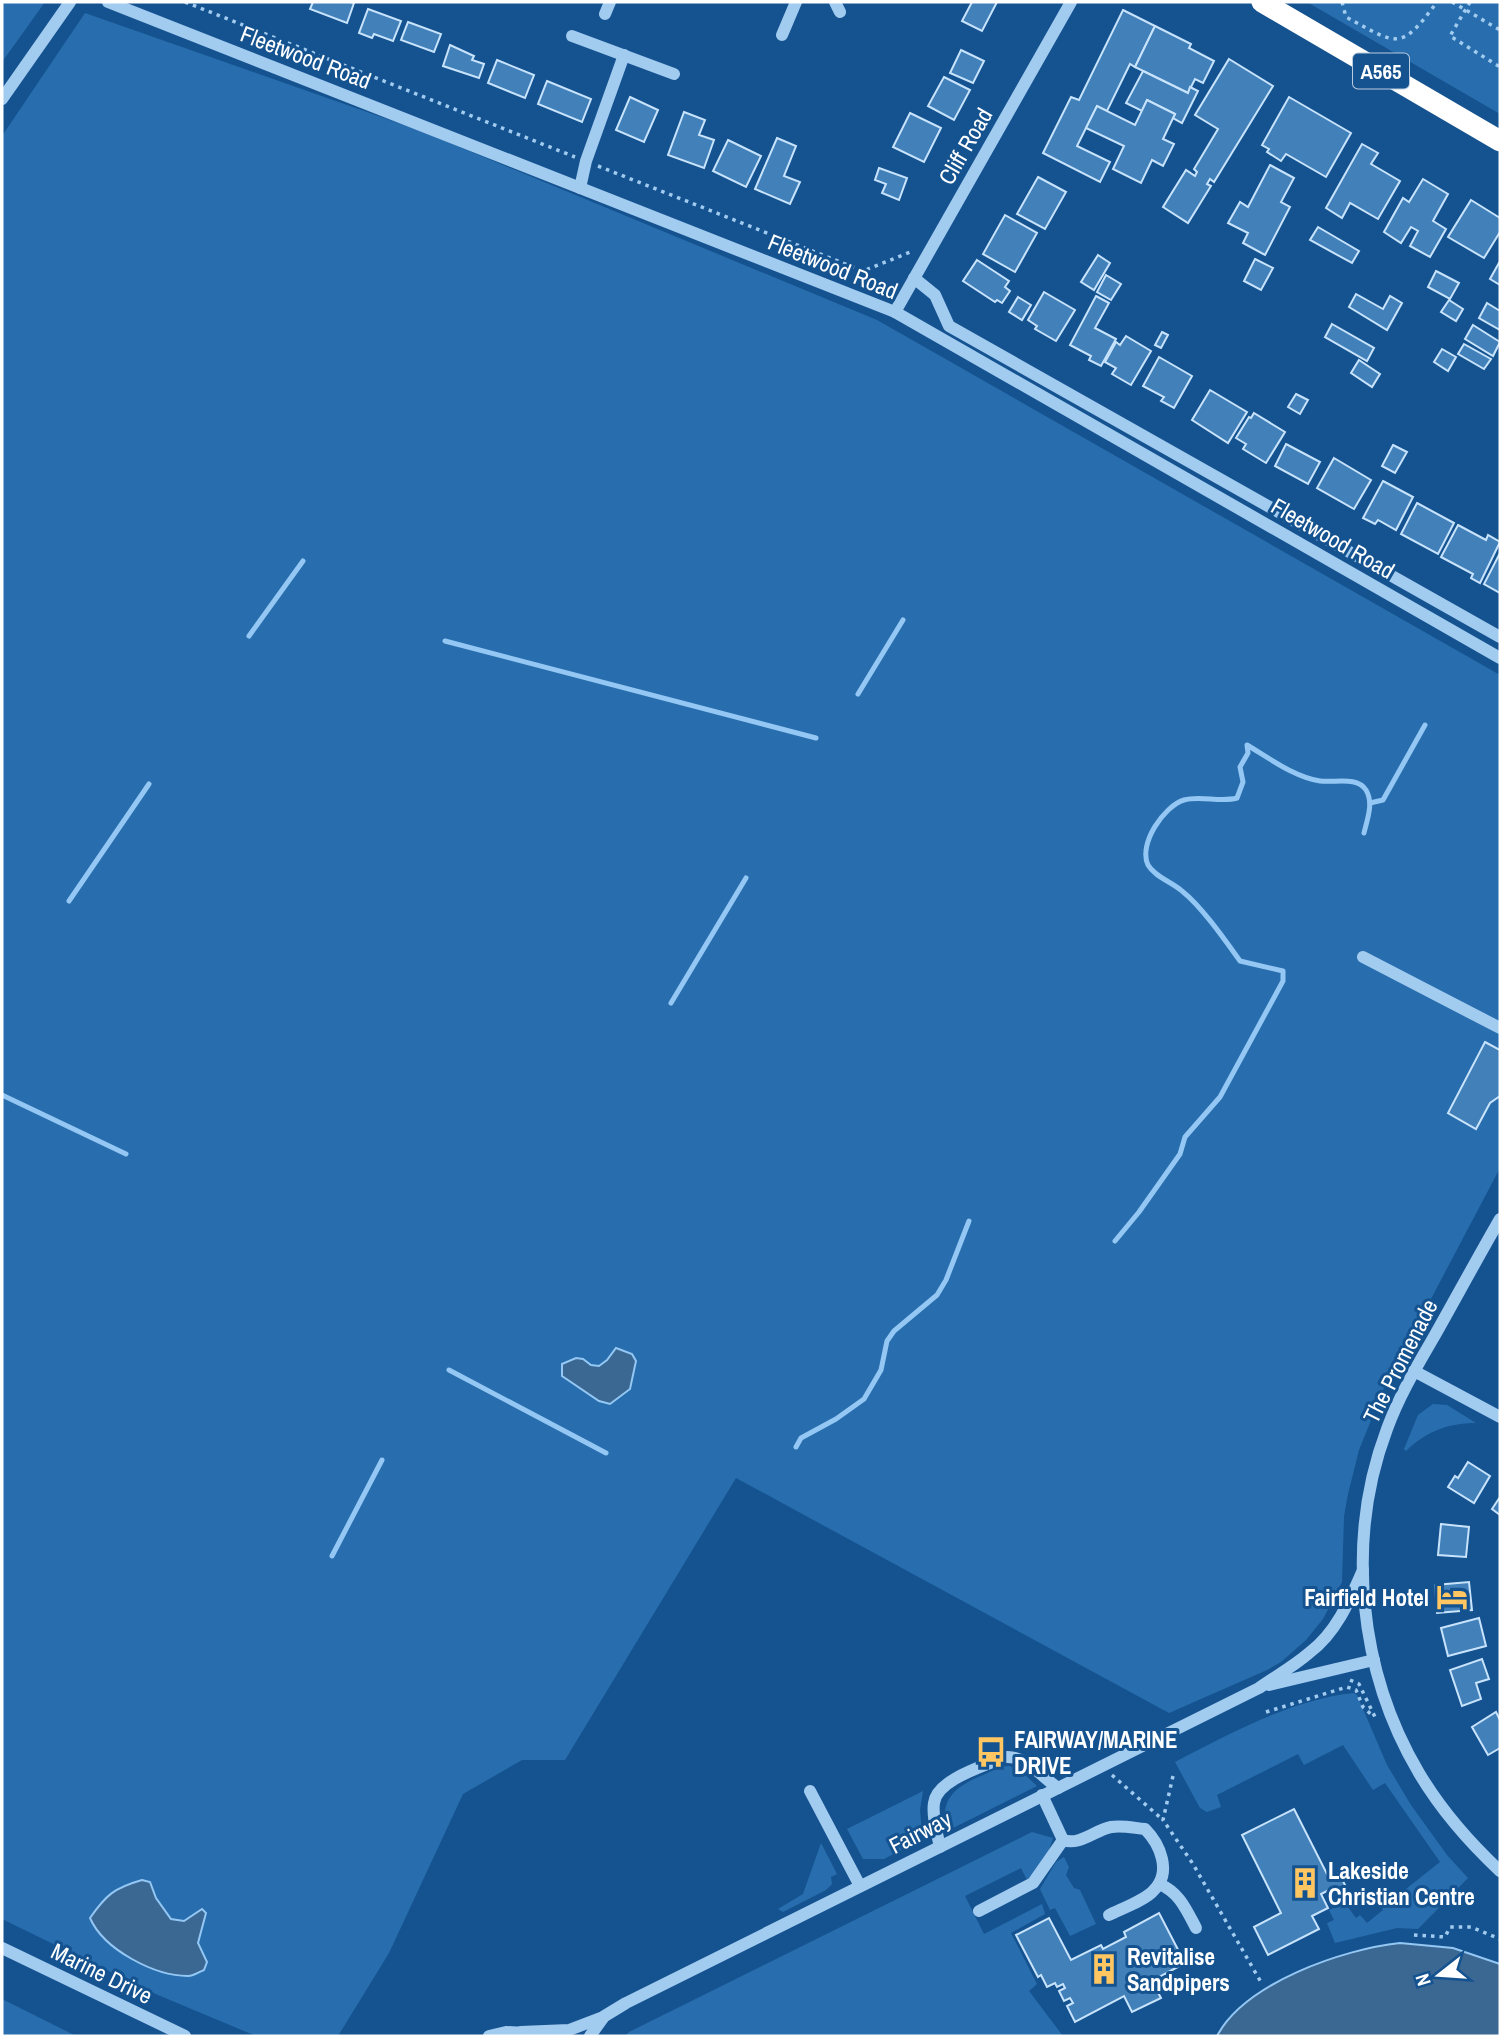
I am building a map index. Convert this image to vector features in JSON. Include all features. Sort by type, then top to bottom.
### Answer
[{"type":"highway","name":"A565","points":[[1262,2],[1500,141]]},
{"type":"street","points":[[2,99],[70,2]]},
{"type":"street","name":"Fleetwood Road","points":[[108,2],[895,312],[1500,658]]},
{"type":"street","points":[[782,35],[796,2]]},
{"type":"street","name":"Cliff Road","points":[[895,312],[1071,2]]},
{"type":"street","points":[[572,36],[674,74]]},
{"type":"street","points":[[580,188],[586,161],[624,55]]},
{"type":"street","points":[[914,278],[935,295],[949,326],[1500,637]]},
{"type":"street","points":[[1363,957],[1500,1028]]},
{"type":"street","name":"The Promenade","points":[[1500,1219],[1391,1417],[1376,1461],[1365,1517],[1363,1570],[1366,1614],[1374,1660],[1387,1706],[1419,1774],[1471,1843],[1500,1871]]},
{"type":"street","points":[[1414,1371],[1500,1417]]},
{"type":"street","name":"Fairway","points":[[521,2032],[569,2031],[603,2017],[626,2003],[1259,1688],[1311,1652],[1334,1627],[1350,1601],[1363,1570]]},
{"type":"street","name":"Fairway","points":[[1259,1688],[1374,1660]]},
{"type":"street","points":[[940,1846],[934,1803],[937,1792],[946,1783],[1005,1757],[1013,1757],[1024,1762],[1058,1788]]},
{"type":"street","points":[[810,1791],[860,1886]]},
{"type":"street","points":[[1042,1796],[1063,1840],[1070,1842],[1111,1827],[1145,1829],[1159,1847],[1163,1874],[1154,1892],[1109,1915]]},
{"type":"street","points":[[979,1911],[1033,1883],[1063,1840]]},
{"type":"street","points":[[1158,1884],[1170,1888],[1177,1895],[1196,1928]]},
{"type":"street","name":"Marine Drive","points":[[2,1948],[185,2036]]},
{"type":"street","name":"Fairway","points":[[590,2036],[603,2017]]},
{"type":"street","points":[[489,2036],[506,2032],[538,2036]]},
{"type":"path","points":[[186,2],[863,271],[934,242]]},
{"type":"path","points":[[1342,2],[1346,18],[1379,35],[1396,40],[1410,35],[1437,2]]},
{"type":"path","points":[[1452,2],[1500,30]]},
{"type":"path","points":[[1469,2],[1450,36],[1500,67]]},
{"type":"path","points":[[1266,1712],[1348,1687],[1356,1690],[1363,1707],[1375,1717],[1370,1709]]},
{"type":"path","points":[[1102,1765],[1163,1820],[1262,1984]]},
{"type":"path","points":[[1163,1820],[1173,1776]]},
{"type":"path","points":[[1414,1935],[1445,1937],[1450,1927],[1471,1927],[1500,1939]]},
{"type":"shaded area","points":[[2,2],[45,2],[2,62]]},
{"type":"shaded area","points":[[1307,2],[1500,2],[1500,114]]},
{"type":"shaded area","points":[[85,13],[421,131],[877,320],[1500,675],[1500,1168],[1384,1388],[1359,1450],[1348,1494],[1344,1516],[1342,1582],[1323,1619],[1306,1640],[1281,1662],[1267,1670],[1169,1713],[736,1478],[565,1760],[522,1760],[463,1794],[389,1953],[338,2036],[256,2036],[158,1995],[2,1919],[2,136]]},
{"type":"shaded area","points":[[616,1348],[632,1354],[636,1361],[630,1389],[610,1404],[599,1401],[562,1376],[562,1364],[576,1358],[599,1366]]},
{"type":"shaded area","points":[[1433,1404],[1447,1405],[1476,1423],[1438,1430],[1406,1451],[1404,1449],[1418,1415]]},
{"type":"shaded area","points":[[1354,1693],[1387,1765],[1411,1805],[1447,1855],[1468,1878],[1418,1929],[1397,1928],[1335,1943],[1327,1923],[1334,1920],[1329,1910],[1345,1903],[1356,1918],[1360,1915],[1367,1923],[1440,1862],[1385,1783],[1373,1790],[1343,1745],[1304,1765],[1298,1754],[1217,1795],[1221,1807],[1207,1812],[1200,1808],[1175,1762],[1239,1729],[1285,1710],[1308,1702]]},
{"type":"shaded area","points":[[1010,1766],[1022,1772],[1037,1786],[949,1830],[945,1810],[952,1795],[974,1779]]},
{"type":"shaded area","points":[[923,1791],[920,1810],[922,1834],[918,1841],[884,1859],[863,1859],[847,1829]]},
{"type":"shaded area","points":[[1032,1832],[1053,1838],[1049,1850],[1032,1877],[1027,1880],[1021,1868],[965,1896],[984,1934],[1042,1904],[1045,1914],[1011,1933],[1037,1984],[1029,1991],[1063,2036],[625,2036],[629,2032]]},
{"type":"shaded area","points":[[821,1843],[837,1874],[831,1877],[832,1884],[826,1890],[783,1912],[778,1909],[803,1894]]},
{"type":"shaded area","points":[[1064,1857],[1069,1867],[1066,1875],[1074,1888],[1080,1890],[1096,1924],[1070,1936],[1055,1908],[1050,1910],[1040,1889],[1056,1862]]},
{"type":"shaded area","points":[[142,1880],[150,1882],[156,1898],[171,1919],[184,1921],[202,1909],[206,1913],[198,1943],[207,1962],[204,1970],[188,1976],[146,1966],[118,1950],[97,1930],[90,1918],[101,1903],[117,1889]]},
{"type":"shaded area","points":[[1400,1943],[1453,1948],[1500,1964],[1500,2036],[1217,2036],[1231,2017],[1249,2000],[1272,1985],[1324,1961]]},
{"type":"shaded area","points":[[2,1999],[76,2036],[2,2036]]},
{"type":"building","points":[[313,2],[354,3],[347,23],[310,9]]},
{"type":"building","points":[[972,2],[997,2],[982,31],[962,21]]},
{"type":"building","points":[[368,9],[401,21],[393,41],[374,34],[372,38],[359,33]]},
{"type":"building","points":[[1123,10],[1155,26],[1135,67],[1130,64],[1107,111],[1097,106],[1077,146],[1110,162],[1100,182],[1043,153],[1071,97],[1079,100]]},
{"type":"building","points":[[408,22],[441,34],[434,52],[401,40]]},
{"type":"building","points":[[1155,26],[1191,44],[1189,48],[1214,61],[1203,83],[1195,79],[1188,93],[1135,67]]},
{"type":"building","points":[[450,45],[474,56],[472,60],[484,64],[479,78],[443,66]]},
{"type":"building","points":[[961,50],[984,61],[973,83],[950,73]]},
{"type":"building","points":[[1229,59],[1273,86],[1214,182],[1210,179],[1207,184],[1211,186],[1188,223],[1163,207],[1186,170],[1195,176],[1197,172],[1194,169],[1218,129],[1195,115]]},
{"type":"building","points":[[497,60],[534,75],[525,98],[488,83]]},
{"type":"building","points":[[1143,71],[1188,93],[1190,87],[1198,91],[1182,123],[1173,118],[1175,114],[1147,100],[1142,111],[1126,103]]},
{"type":"building","points":[[944,77],[970,90],[954,120],[928,106]]},
{"type":"building","points":[[547,81],[591,99],[582,122],[538,104]]},
{"type":"building","points":[[630,97],[658,110],[644,142],[616,130]]},
{"type":"building","points":[[1289,97],[1351,133],[1326,177],[1286,154],[1281,161],[1267,152],[1269,149],[1262,145]]},
{"type":"building","points":[[1147,100],[1175,114],[1163,139],[1174,144],[1163,166],[1152,160],[1141,183],[1113,169],[1124,146],[1086,128],[1097,106],[1135,125]]},
{"type":"building","points":[[684,112],[705,120],[699,135],[714,140],[704,168],[668,155]]},
{"type":"building","points":[[910,113],[941,128],[924,162],[893,147]]},
{"type":"building","points":[[777,138],[796,146],[784,176],[800,182],[790,204],[755,189]]},
{"type":"building","points":[[728,140],[761,156],[746,187],[713,171]]},
{"type":"building","points":[[1362,144],[1378,153],[1371,164],[1400,181],[1378,219],[1350,203],[1342,218],[1326,208]]},
{"type":"building","points":[[1270,165],[1294,178],[1281,202],[1290,207],[1265,255],[1243,243],[1248,233],[1228,223],[1240,202],[1248,207]]},
{"type":"building","points":[[879,168],[907,178],[899,200],[882,193],[886,184],[875,180]]},
{"type":"building","points":[[1038,177],[1066,192],[1045,229],[1017,214]]},
{"type":"building","points":[[1423,179],[1448,194],[1433,221],[1446,229],[1430,257],[1410,246],[1418,231],[1411,227],[1401,243],[1384,232],[1403,198],[1409,202]]},
{"type":"building","points":[[1471,200],[1500,218],[1500,232],[1484,258],[1448,237]]},
{"type":"building","points":[[1005,215],[1037,233],[1015,272],[983,254]]},
{"type":"building","points":[[1318,227],[1359,251],[1352,263],[1310,240]]},
{"type":"building","points":[[1098,255],[1110,263],[1094,290],[1081,282]]},
{"type":"building","points":[[1255,259],[1273,268],[1261,290],[1244,281]]},
{"type":"building","points":[[977,260],[1009,281],[1005,287],[1010,291],[1002,303],[997,300],[995,302],[963,281]]},
{"type":"building","points":[[1500,261],[1500,285],[1490,279]]},
{"type":"building","points":[[1436,271],[1459,283],[1450,299],[1428,287]]},
{"type":"building","points":[[1106,275],[1121,284],[1111,300],[1097,292]]},
{"type":"building","points":[[1044,292],[1075,310],[1056,341],[1035,329],[1037,326],[1028,320]]},
{"type":"building","points":[[1356,294],[1383,309],[1390,296],[1402,303],[1387,330],[1349,307]]},
{"type":"building","points":[[1096,296],[1109,303],[1095,328],[1116,339],[1101,366],[1089,360],[1091,356],[1070,345]]},
{"type":"building","points":[[1018,297],[1031,305],[1022,320],[1009,312]]},
{"type":"building","points":[[1449,300],[1463,309],[1456,321],[1441,312]]},
{"type":"building","points":[[1487,303],[1500,311],[1500,330],[1479,318]]},
{"type":"building","points":[[1332,324],[1374,348],[1367,361],[1325,337]]},
{"type":"building","points":[[1473,325],[1500,342],[1493,356],[1465,339]]},
{"type":"building","points":[[1162,332],[1168,335],[1161,348],[1155,345]]},
{"type":"building","points":[[1126,336],[1151,351],[1131,385],[1112,374],[1116,368],[1105,362],[1116,342],[1120,345]]},
{"type":"building","points":[[1464,344],[1491,359],[1484,369],[1458,354]]},
{"type":"building","points":[[1442,349],[1456,357],[1448,371],[1434,362]]},
{"type":"building","points":[[1159,357],[1192,376],[1174,408],[1161,401],[1164,397],[1143,386]]},
{"type":"building","points":[[1359,360],[1380,374],[1372,387],[1351,373]]},
{"type":"building","points":[[1210,390],[1247,412],[1228,443],[1192,420]]},
{"type":"building","points":[[1296,394],[1308,400],[1300,414],[1288,407]]},
{"type":"building","points":[[1254,413],[1285,432],[1266,463],[1243,449],[1246,444],[1236,438]]},
{"type":"building","points":[[1286,444],[1320,462],[1308,484],[1275,466]]},
{"type":"building","points":[[1393,445],[1407,452],[1395,473],[1382,466]]},
{"type":"building","points":[[1334,458],[1371,480],[1354,509],[1317,488]]},
{"type":"building","points":[[1383,481],[1413,497],[1396,530],[1378,520],[1375,524],[1363,518]]},
{"type":"building","points":[[1417,503],[1454,523],[1438,554],[1401,534]]},
{"type":"building","points":[[1458,525],[1486,540],[1488,535],[1500,542],[1480,583],[1471,578],[1473,574],[1441,557]]},
{"type":"building","points":[[1500,553],[1500,593],[1484,584]]},
{"type":"building","points":[[1485,1042],[1500,1050],[1500,1096],[1490,1103],[1476,1129],[1448,1113]]},
{"type":"building","points":[[1468,1462],[1490,1476],[1474,1503],[1448,1487],[1455,1476],[1458,1478]]},
{"type":"building","points":[[1500,1497],[1500,1515],[1492,1509]]},
{"type":"building","points":[[1441,1524],[1469,1527],[1466,1557],[1438,1555]]},
{"type":"building","points":[[1469,1582],[1472,1610],[1437,1613],[1435,1585]]},
{"type":"building","points":[[1479,1618],[1486,1646],[1448,1656],[1441,1628]]},
{"type":"building","points":[[1482,1659],[1489,1679],[1476,1683],[1481,1699],[1462,1706],[1450,1670]]},
{"type":"building","points":[[1496,1712],[1500,1720],[1500,1748],[1488,1755],[1472,1727]]},
{"type":"building","name":"Lakeside Christian Centre","points":[[1294,1809],[1329,1878],[1339,1873],[1348,1891],[1338,1896],[1333,1888],[1321,1894],[1328,1908],[1312,1916],[1319,1929],[1268,1955],[1254,1927],[1281,1913],[1242,1835]]},
{"type":"building","name":"Revitalise Sandpipers","points":[[1159,1913],[1185,1963],[1152,1981],[1161,1998],[1132,2012],[1124,1996],[1075,2022],[1067,2006],[1073,2003],[1070,1998],[1064,2001],[1059,1991],[1065,1988],[1063,1984],[1057,1987],[1055,1983],[1047,1987],[1041,1975],[1038,1977],[1016,1935],[1049,1918],[1071,1960],[1101,1945],[1103,1949],[1126,1937],[1124,1932]]},
{"type":"waterway","points":[[249,636],[303,561]]},
{"type":"waterway","points":[[858,694],[903,620]]},
{"type":"waterway","points":[[445,641],[816,738]]},
{"type":"waterway","points":[[1370,803],[1383,800],[1425,725]]},
{"type":"waterway","points":[[1115,1241],[1180,1154],[1185,1137],[1220,1097],[1283,981],[1283,971],[1240,961],[1190,898],[1151,869],[1146,856],[1155,827],[1169,810],[1184,800],[1237,798],[1243,782],[1240,767],[1248,753],[1247,745],[1301,776],[1320,781],[1351,782],[1362,786],[1369,800],[1364,833]]},
{"type":"waterway","points":[[69,901],[149,784]]},
{"type":"waterway","points":[[671,1003],[746,878]]},
{"type":"waterway","points":[[2,1095],[126,1154]]},
{"type":"waterway","points":[[796,1447],[801,1438],[836,1419],[864,1399],[881,1370],[887,1341],[894,1331],[937,1295],[946,1280],[969,1221]]},
{"type":"waterway","points":[[449,1370],[606,1453]]},
{"type":"waterway","points":[[332,1556],[382,1460]]},
{"type":"place","name":"Fairfield Hotel","points":[[1452,1597]]},
{"type":"place","name":"FAIRWAY/MARINE DRIVE","points":[[991,1752]]},
{"type":"place","name":"Lakeside Christian Centre","points":[[1305,1883]]},
{"type":"place","name":"Revitalise Sandpipers","points":[[1104,1969]]}]
